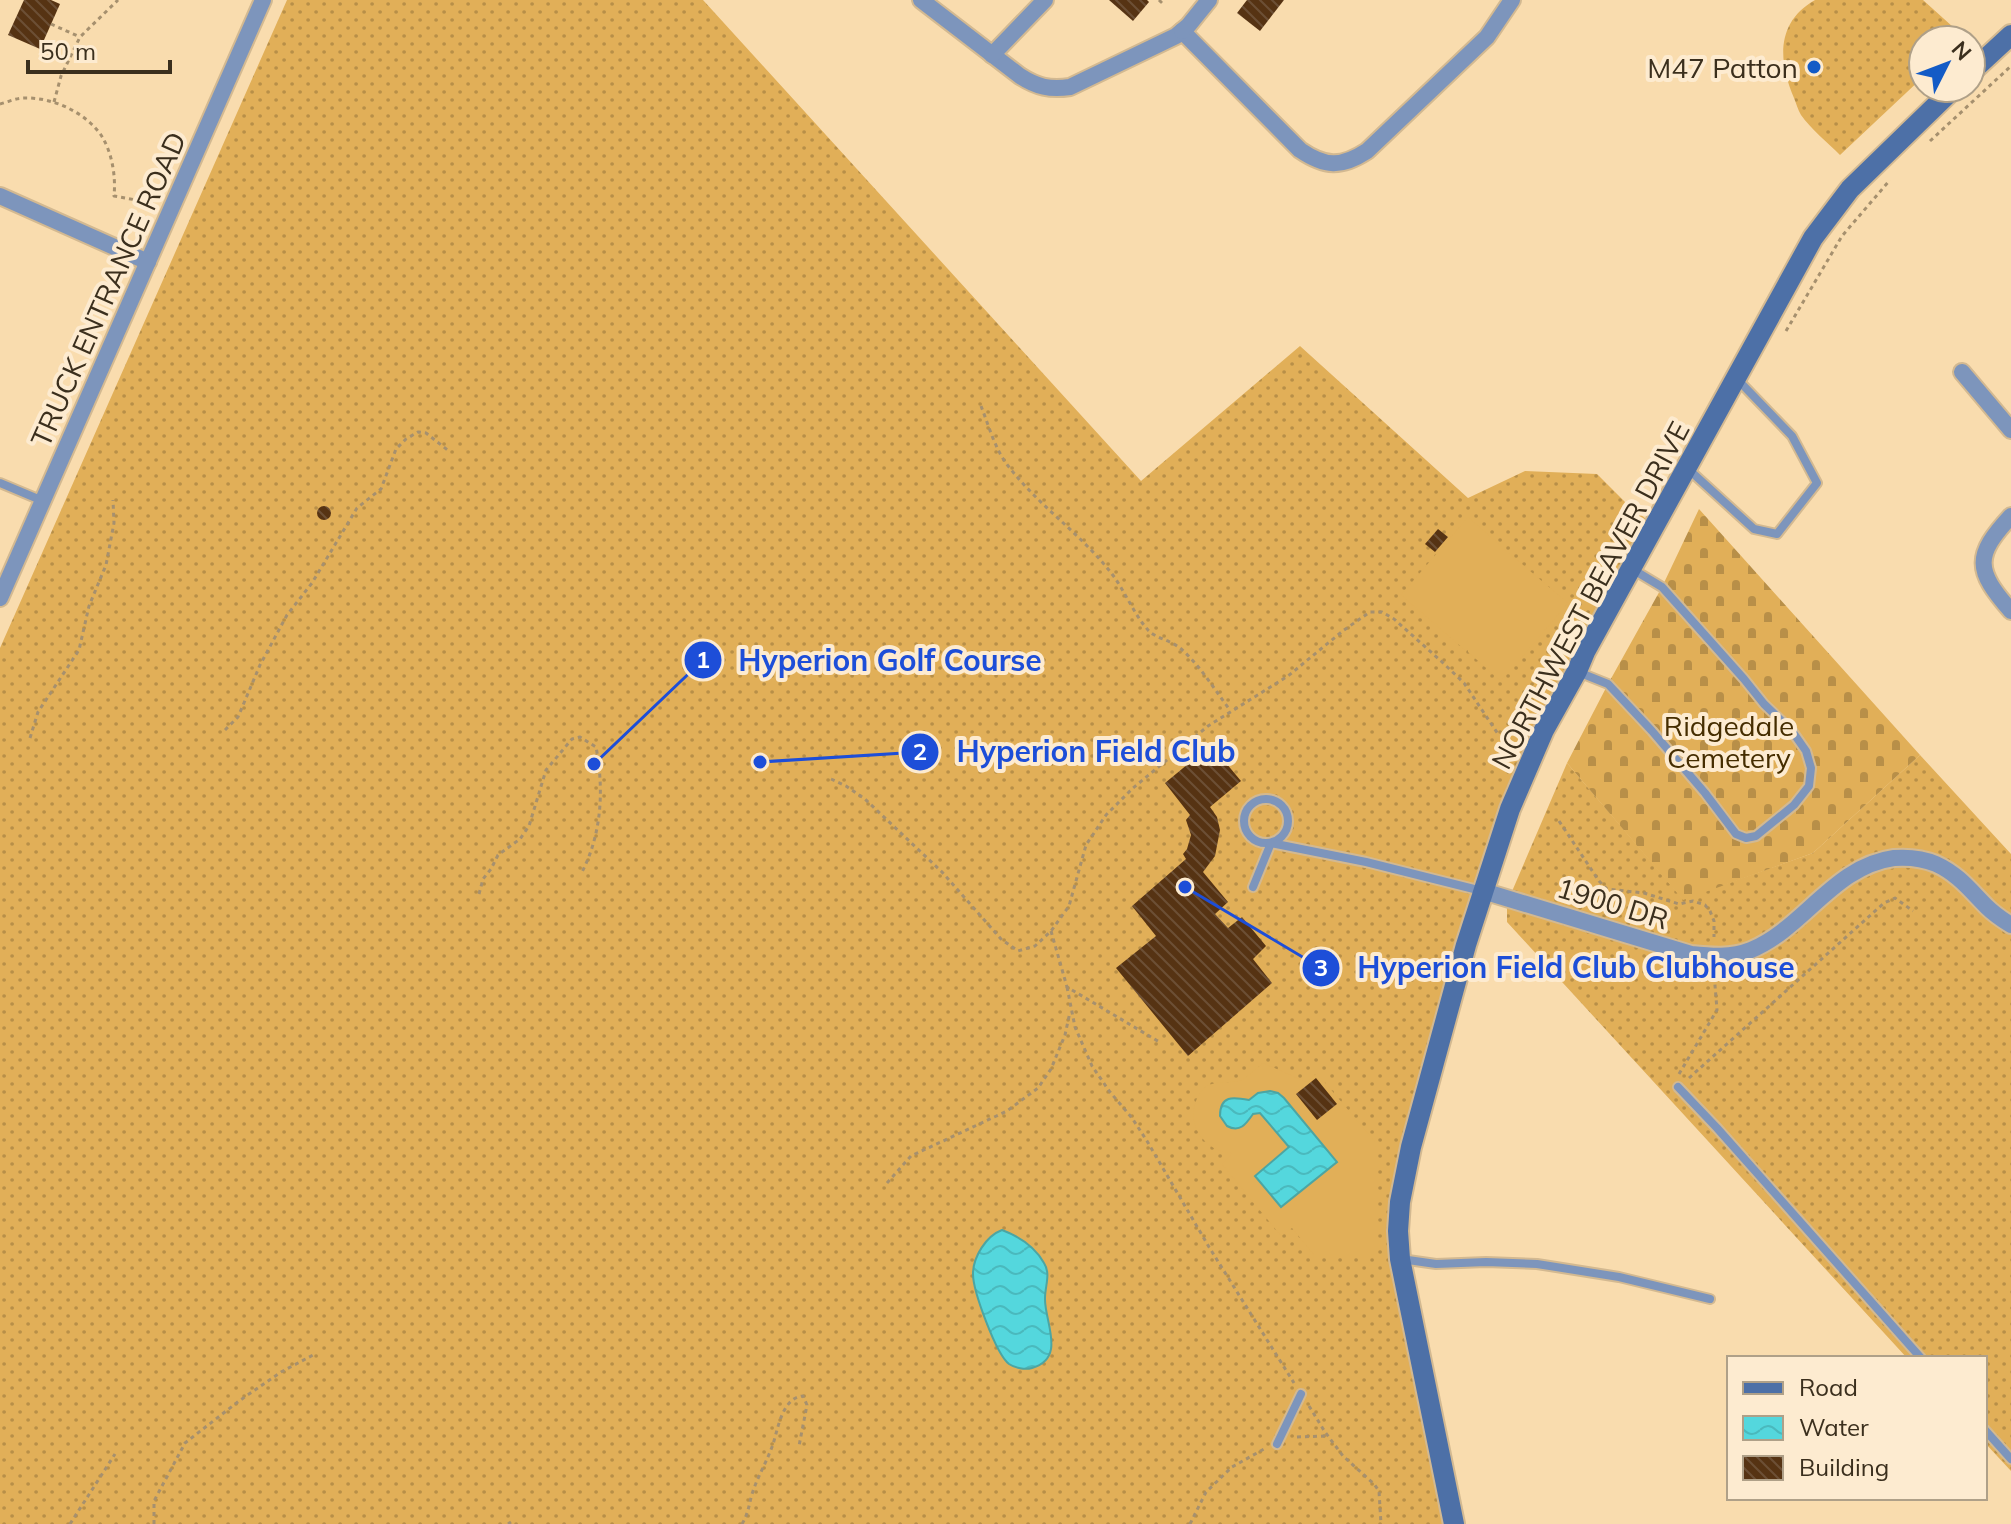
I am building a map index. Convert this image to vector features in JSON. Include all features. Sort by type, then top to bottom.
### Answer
[{"type":"main road","points":[[1987,57],[2011,35]]},
{"type":"main road","name":"NORTHWEST BEAVER DRIVE","points":[[1454,1524],[1400,1259],[1400,1202],[1411,1147],[1483,891],[1510,809],[1544,730],[1585,652],[1813,238],[1850,189],[1938,104]]},
{"type":"street","name":"TRUCK ENTRANCE ROAD","points":[[0,598],[263,0]]},
{"type":"street","points":[[921,0],[1020,76],[1036,86],[1053,89],[1070,87],[1176,36],[1209,0]]},
{"type":"street","points":[[992,55],[1045,0]]},
{"type":"street","points":[[1182,31],[1300,150],[1315,161],[1335,164],[1352,160],[1367,151],[1487,37],[1512,0]]},
{"type":"street","points":[[0,196],[148,262]]},
{"type":"street","points":[[1962,372],[2011,430]]},
{"type":"street","points":[[2011,516],[1988,542],[1984,556],[1985,575],[2011,611]]},
{"type":"street","name":"1900 DR","points":[[1483,891],[1691,954],[1722,957],[1749,951],[1776,937],[1853,872],[1878,860],[1908,857],[1932,862],[1956,874],[1990,910],[2011,925]]},
{"type":"lane","points":[[1687,468],[1754,529],[1777,534],[1817,483],[1792,436],[1737,379]]},
{"type":"lane","points":[[0,483],[43,501]]},
{"type":"lane","points":[[1577,671],[1608,684],[1705,793],[1736,834],[1746,838],[1756,836],[1794,805],[1809,786],[1811,768],[1806,751],[1792,731],[1764,704],[1662,587],[1632,569]]},
{"type":"lane","points":[[1253,887],[1271,843],[1283,835],[1288,826],[1283,807],[1275,801],[1260,799],[1245,812],[1244,826],[1252,839],[1261,843],[1271,843],[1366,862],[1483,891]]},
{"type":"lane","points":[[1678,1087],[1919,1356]]},
{"type":"lane","points":[[1400,1259],[1436,1264],[1537,1264],[1619,1277],[1710,1299]]},
{"type":"lane","points":[[1277,1444],[1301,1394]]},
{"type":"lane","points":[[1987,1432],[2011,1459]]},
{"type":"path","points":[[54,102],[61,76],[80,37],[118,0]]},
{"type":"path","points":[[51,24],[80,37]]},
{"type":"path","points":[[1922,149],[2011,66]]},
{"type":"path","points":[[0,104],[23,98],[54,102],[76,113],[101,135],[113,167],[114,196],[155,203]]},
{"type":"path","points":[[1785,332],[1842,236],[1890,180]]},
{"type":"path","points":[[981,406],[992,437],[1008,466],[1113,575],[1146,628],[1179,647],[1196,664],[1231,711]]},
{"type":"path","points":[[225,730],[238,717],[260,665],[287,615],[312,583],[357,508],[381,489],[396,449],[418,432],[426,433],[450,452]]},
{"type":"path","points":[[30,738],[38,712],[79,650],[89,606],[106,565],[114,523],[113,500]]},
{"type":"path","points":[[831,779],[865,799],[942,872],[1001,939],[1018,951],[1035,946],[1051,931],[1069,906],[1086,845],[1106,815],[1133,788],[1208,726],[1288,676],[1370,612],[1382,612],[1402,626],[1464,683],[1498,734]]},
{"type":"path","points":[[479,894],[483,879],[498,855],[520,839],[529,826],[546,770],[572,739],[580,737],[596,747],[600,783],[599,821],[589,859],[582,872]]},
{"type":"path","points":[[1678,1087],[1884,903],[1895,898],[1913,911]]},
{"type":"path","points":[[1051,931],[1075,1027],[1092,1066],[1132,1118],[1327,1436],[1379,1491],[1381,1524]]},
{"type":"path","points":[[1067,987],[1161,1043]]},
{"type":"path","points":[[887,1183],[911,1156],[1007,1111],[1038,1088],[1051,1069],[1071,1008]]},
{"type":"path","points":[[154,1524],[154,1501],[185,1443],[281,1372],[313,1355]]},
{"type":"path","points":[[742,1524],[783,1414],[796,1397],[803,1396],[807,1405],[799,1446]]},
{"type":"path","points":[[1190,1524],[1206,1492],[1232,1467],[1298,1437],[1327,1436]]},
{"type":"path","points":[[70,1524],[115,1454]]},
{"type":"green space","points":[[287,0],[703,0],[1141,481],[1300,346],[1468,498],[1525,471],[1597,474],[1649,521],[1504,797],[1482,862],[1396,1177],[1436,1489],[1444,1524],[0,1524],[0,648]]},
{"type":"green space","points":[[1815,0],[1923,0],[1950,24],[1907,24],[1907,92],[1840,155],[1801,115],[1785,70],[1783,57],[1787,31],[1802,9]]},
{"type":"green space","name":"Ridgedale Cemetery","points":[[1699,509],[1920,755],[1813,853],[1683,900],[1567,763],[1662,587]]},
{"type":"green space","points":[[1468,517],[1500,548],[1568,603],[1501,681],[1401,595]]},
{"type":"green space","points":[[1920,755],[2011,854],[2011,1471],[1987,1445],[1987,1356],[1905,1356],[1507,922],[1507,903],[1567,763],[1683,899],[1813,853]]},
{"type":"green space","points":[[1263,1063],[1306,1082],[1317,1073],[1375,1142],[1375,1255],[1314,1255],[1292,1228],[1281,1236],[1222,1164],[1232,1154],[1210,1146],[1199,1134],[1194,1110],[1203,1089],[1214,1083],[1241,1080]]},
{"type":"water","points":[[1270,1091],[1284,1098],[1337,1162],[1281,1207],[1255,1176],[1289,1147],[1260,1113],[1253,1114],[1239,1128],[1227,1126],[1220,1116],[1222,1104],[1228,1099],[1249,1100],[1258,1093]]},
{"type":"water","points":[[1002,1230],[1031,1247],[1047,1271],[1045,1298],[1051,1348],[1043,1363],[1032,1368],[1014,1367],[1004,1358],[986,1322],[974,1282],[978,1254],[991,1237]]},
{"type":"building","points":[[24,0],[51,0],[60,4],[40,49],[8,35]]},
{"type":"building","points":[[1109,0],[1147,0],[1149,2],[1133,21]]},
{"type":"building","points":[[1247,0],[1284,0],[1260,31],[1237,13]]},
{"type":"building","points":[[324,506],[331,513],[324,520],[317,513]]},
{"type":"building","points":[[1438,529],[1448,537],[1435,552],[1425,544]]},
{"type":"building","points":[[1211,745],[1241,781],[1210,807],[1217,817],[1220,830],[1215,856],[1203,872],[1228,902],[1215,914],[1228,928],[1242,917],[1266,946],[1253,959],[1272,983],[1188,1056],[1116,968],[1156,936],[1132,906],[1186,859],[1183,854],[1191,835],[1186,820],[1190,815],[1165,783]]},
{"type":"building","points":[[1316,1078],[1337,1104],[1317,1120],[1296,1094]]},
{"type":"place","name":"M47 Patton","points":[[1814,67]]},
{"type":"place","name":"Hyperion Field Club","points":[[760,762]]},
{"type":"place","name":"Hyperion Golf Course","points":[[594,764]]},
{"type":"place","name":"Hyperion Field Club Clubhouse","points":[[1185,887]]}]
